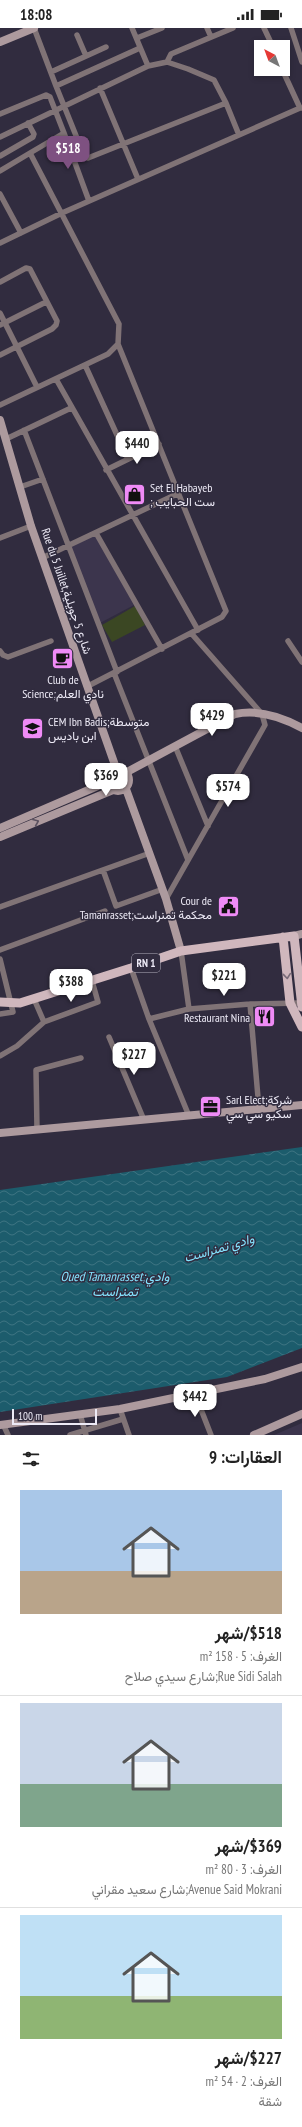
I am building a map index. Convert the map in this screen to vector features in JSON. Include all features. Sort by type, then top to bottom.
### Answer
[{"type":"main road","name":"RN 1","points":[[0,1002],[11,1004],[34,999],[181,951],[298,935],[301,1005]]},
{"type":"main road","points":[[283,937],[290,1003],[302,1027]]},
{"type":"street","points":[[0,42],[34,28],[85,157],[88,158],[226,103]]},
{"type":"street","points":[[132,28],[148,66]]},
{"type":"street","points":[[137,38],[162,28]]},
{"type":"street","points":[[207,28],[210,37]]},
{"type":"street","points":[[167,62],[171,54],[233,28]]},
{"type":"street","points":[[264,28],[270,40]]},
{"type":"street","points":[[291,28],[302,62]]},
{"type":"street","points":[[77,35],[86,56]]},
{"type":"street","points":[[51,72],[106,47]]},
{"type":"street","points":[[56,86],[140,48]]},
{"type":"street","points":[[0,137],[148,66],[167,62],[214,80],[226,103],[239,135]]},
{"type":"street","points":[[0,242],[88,201],[301,108],[285,76]]},
{"type":"street","points":[[100,88],[138,179]]},
{"type":"street","points":[[0,114],[46,95],[50,96],[56,109],[88,201]]},
{"type":"street","points":[[0,156],[33,137],[34,134],[28,123]]},
{"type":"street","points":[[0,172],[64,133]]},
{"type":"street","points":[[30,153],[119,324],[118,344],[226,611],[222,617],[191,634],[88,686]]},
{"type":"street","points":[[0,194],[21,233]]},
{"type":"street","points":[[0,282],[26,268],[30,269],[57,321],[56,325],[0,355]]},
{"type":"street","points":[[2,324],[46,302]]},
{"type":"street","points":[[0,314],[2,324],[17,346],[37,387]]},
{"type":"street","points":[[0,405],[108,354],[118,344]]},
{"type":"street","points":[[85,365],[128,459]]},
{"type":"street","points":[[56,379],[132,516],[198,630]]},
{"type":"street","points":[[6,439],[72,408]]},
{"type":"street","name":"Rue du 5 Juillet,شارع 5 جويلية","points":[[0,420],[31,526],[116,768]]},
{"type":"street","points":[[24,430],[69,546],[148,761],[188,860]]},
{"type":"street","points":[[106,470],[159,444]]},
{"type":"street","points":[[20,487],[43,479]]},
{"type":"street","points":[[42,558],[179,493]]},
{"type":"street","points":[[0,538],[31,526]]},
{"type":"street","points":[[96,533],[162,648]]},
{"type":"street","points":[[166,900],[265,725],[262,714],[191,634]]},
{"type":"street","points":[[0,651],[2,655],[8,657],[51,641]]},
{"type":"street","points":[[288,641],[302,662]]},
{"type":"street","points":[[127,772],[236,714],[247,712],[284,718],[302,728]]},
{"type":"street","points":[[175,746],[208,826]]},
{"type":"street","points":[[113,790],[107,782],[108,775],[116,768],[122,769],[127,772],[129,779],[126,789],[163,889],[181,951],[189,1008]]},
{"type":"street","points":[[0,828],[107,782]]},
{"type":"street","points":[[0,837],[113,790],[119,791],[126,789]]},
{"type":"street","points":[[0,907],[150,853]]},
{"type":"street","points":[[103,870],[116,906],[163,889]]},
{"type":"street","points":[[0,950],[105,911]]},
{"type":"street","points":[[0,959],[13,1012],[0,1014]]},
{"type":"street","points":[[132,968],[150,1019],[189,1116]]},
{"type":"street","points":[[0,1056],[17,1046],[44,1022],[98,1002],[92,981]]},
{"type":"street","points":[[34,999],[44,1022]]},
{"type":"street","points":[[150,1019],[189,1008],[250,1004],[290,1003],[301,1005]]},
{"type":"street","points":[[250,1004],[259,1109]]},
{"type":"street","points":[[109,1037],[144,1120]]},
{"type":"street","points":[[37,1130],[36,1070],[81,1058]]},
{"type":"street","points":[[0,1133],[302,1105]]},
{"type":"street","points":[[8,1435],[2,1425],[120,1409],[265,1379],[302,1367]]},
{"type":"street","points":[[195,1394],[211,1435]]},
{"type":"street","points":[[120,1409],[129,1435]]},
{"type":"street","points":[[80,1414],[85,1433]]},
{"type":"street","points":[[254,1435],[266,1433],[302,1414]]},
{"type":"street","points":[[70,1435],[85,1433],[123,1419]]},
{"type":"shaded area","points":[[95,535],[134,605],[100,623],[71,547]]},
{"type":"shaded area","points":[[302,1423],[302,1435],[274,1435]]},
{"type":"green space","points":[[135,606],[145,625],[112,642],[102,625]]},
{"type":"water","name":"Oued Tamanrasset;وادي تمنراست","points":[[302,1147],[302,1348],[227,1377],[0,1412],[0,1190]]},
{"type":"place","name":"Set El Habayeb ; ست الحبايب","points":[[134,494]]},
{"type":"place","name":"Club de Science;نادي العلم","points":[[63,658]]},
{"type":"place","name":"CEM Ibn Badis;متوسطة ابن باديس","points":[[33,728]]},
{"type":"place","name":"Cour de Tamanrasset;محكمة تمنراست","points":[[228,907]]},
{"type":"place","name":"Restaurant Nina","points":[[265,1017]]},
{"type":"place","name":"Sarl Elect;شركة سكيو سي سي","points":[[210,1106]]},
{"type":"water label","name":"وادي تمنراست","points":[[219,1248]]}]
